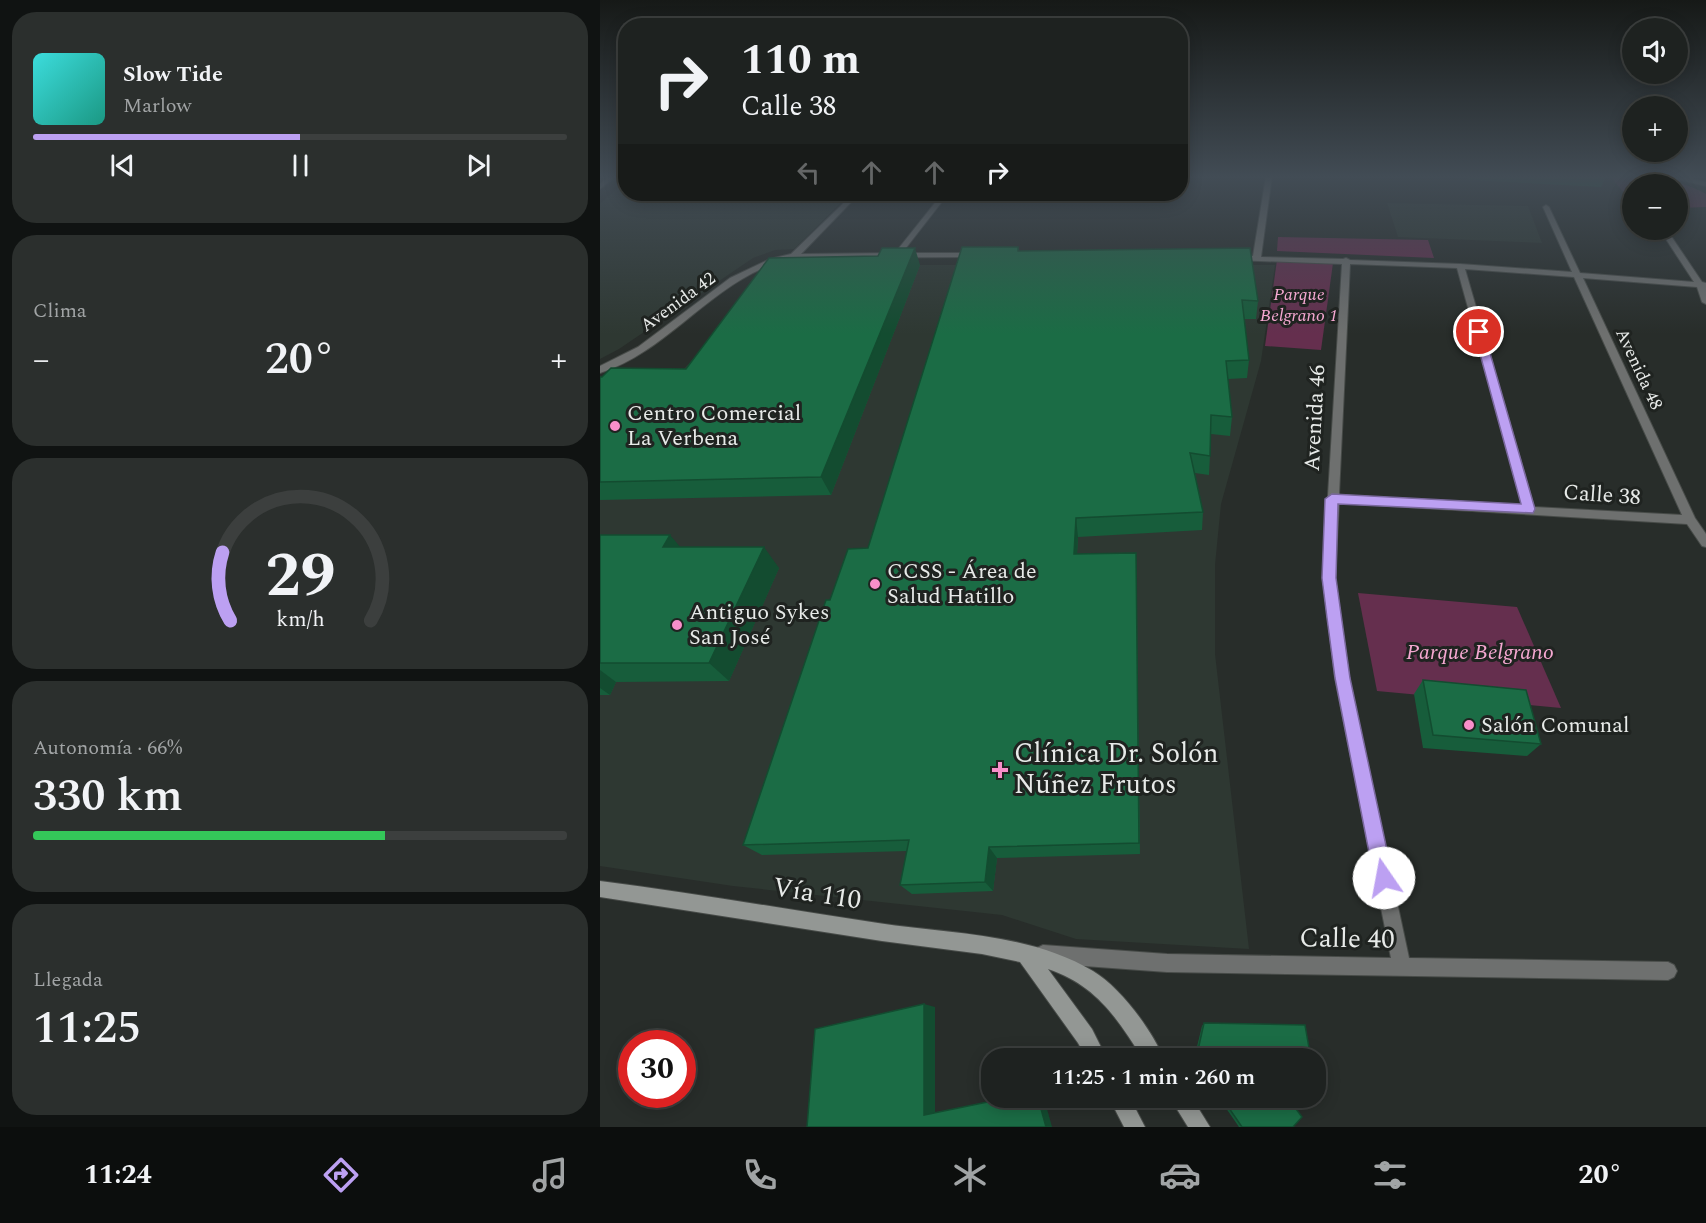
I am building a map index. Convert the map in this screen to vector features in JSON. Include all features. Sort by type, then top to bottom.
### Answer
[{"type":"main road","name":"Vía 110","points":[[600,889],[1025,953],[1078,972],[1102,989],[1126,1017],[1147,1048]]},
{"type":"main road","points":[[1025,953],[1091,1048]]},
{"type":"main road","points":[[1125,1108],[1135,1127]]},
{"type":"main road","points":[[1187,1108],[1200,1127]]},
{"type":"street","name":"Avenida 42","points":[[600,370],[640,349],[715,292],[765,264],[783,257],[794,256],[821,229]]},
{"type":"street","points":[[897,255],[918,229]]},
{"type":"street","points":[[1257,258],[1261,229]]},
{"type":"street","name":"Avenida 48","points":[[1556,229],[1690,520],[1706,543]]},
{"type":"street","points":[[1671,240],[1703,285],[1706,302]]},
{"type":"street","points":[[794,256],[981,255]]},
{"type":"street","points":[[1222,258],[1346,260],[1460,266],[1703,285]]},
{"type":"street","name":"Avenida 46","points":[[1346,260],[1329,578],[1342,678],[1402,967]]},
{"type":"street","points":[[1460,266],[1528,509]]},
{"type":"street","name":"Calle 38","points":[[1332,499],[1690,520]]},
{"type":"street","name":"Calle 40","points":[[1025,953],[1167,963],[1668,971]]},
{"type":"shaded area","points":[[600,229],[815,229],[794,249],[775,250],[753,258],[619,349],[600,359]]},
{"type":"shaded area","points":[[1395,229],[1537,229],[1542,243],[1398,237]]},
{"type":"shaded area","points":[[875,265],[1275,265],[1261,361],[1221,504],[1215,565],[1215,654],[1249,949],[1076,939],[1002,915],[733,886],[600,866],[600,458],[772,275]]},
{"type":"green space","points":[[1278,237],[1428,240],[1434,258],[1277,251]]},
{"type":"green space","name":"Parque Belgrano 1","points":[[1277,260],[1333,263],[1321,350],[1265,346]]},
{"type":"green space","name":"Parque Belgrano","points":[[1358,593],[1517,607],[1561,708],[1377,691]]},
{"type":"building","points":[[962,247],[1018,247],[1018,251],[1250,248],[1258,301],[1242,300],[1249,360],[1226,361],[1232,417],[1211,415],[1210,456],[1190,453],[1203,512],[1076,518],[1074,554],[1136,553],[1139,843],[989,847],[985,882],[900,885],[909,840],[743,845],[826,600],[830,600],[848,549],[868,548]]},
{"type":"building","points":[[882,248],[915,248],[821,477],[600,482],[600,377],[611,368],[686,369],[769,258],[878,256]]},
{"type":"building","name":"Antiguo Sykes San José","points":[[600,535],[670,535],[663,547],[764,547],[709,663],[600,663]]},
{"type":"building","name":"Salón Comunal","points":[[1423,680],[1526,690],[1541,744],[1433,735]]},
{"type":"building","points":[[924,1004],[924,1115],[981,1103],[981,1108],[1041,1108],[1046,1127],[807,1127],[815,1029]]},
{"type":"building","points":[[1204,1023],[1305,1025],[1309,1048],[1198,1048]]},
{"type":"building","points":[[1229,1108],[1295,1108],[1302,1117],[1293,1127],[1242,1127]]},
{"type":"place","name":"Centro Comercial La Verbena","points":[[615,426]]},
{"type":"place","name":"CCSS - Área de Salud Hatillo","points":[[875,584]]},
{"type":"place","name":"Antiguo Sykes San José","points":[[677,625]]},
{"type":"place","name":"Salón Comunal","points":[[1469,725]]},
{"type":"place","name":"Clínica Dr. Solón Núñez Frutos","points":[[1000,770]]},
{"type":"route","points":[[1384,878],[1342,678],[1329,578],[1332,499],[1528,509],[1479,332]]}]
